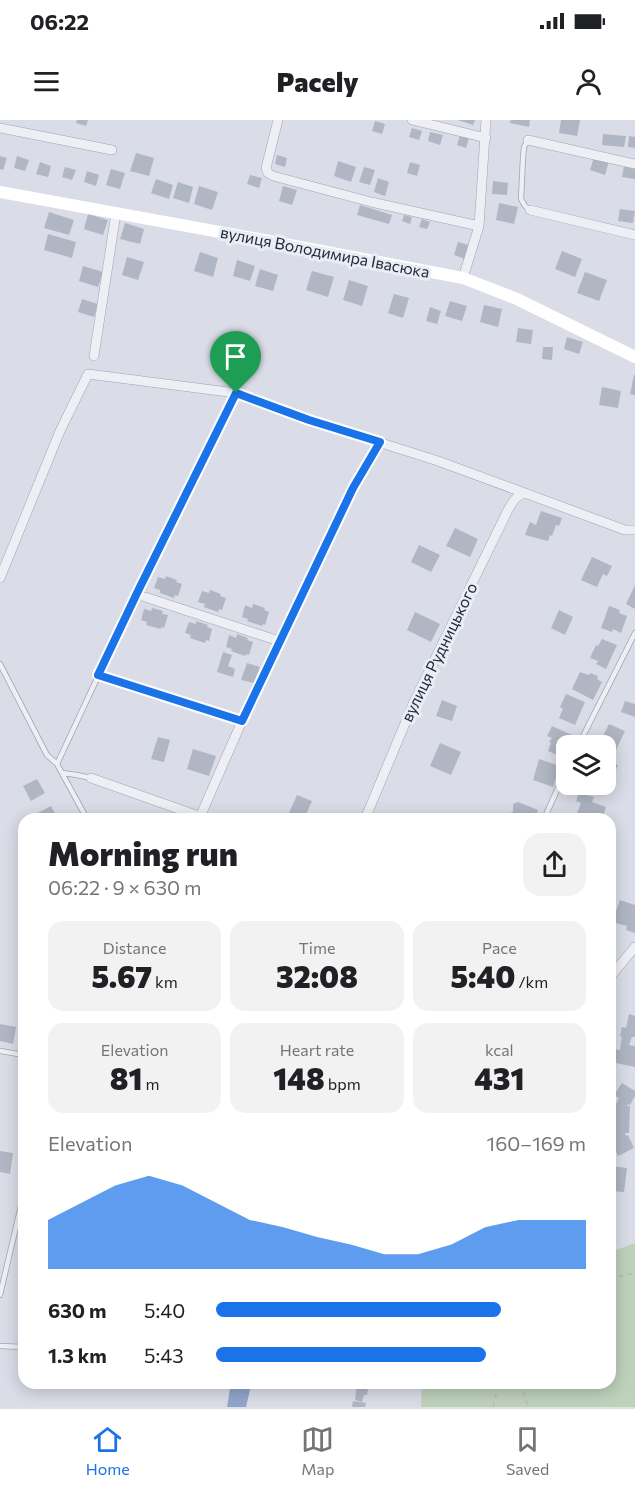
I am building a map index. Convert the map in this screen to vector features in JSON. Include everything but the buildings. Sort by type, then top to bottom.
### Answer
[{"type":"street","points":[[1,120],[0,128],[112,150]]},
{"type":"street","points":[[278,120],[266,168],[273,176],[371,202],[479,226]]},
{"type":"street","points":[[412,120],[486,138]]},
{"type":"street","points":[[463,278],[479,226],[486,120]]},
{"type":"street","points":[[528,140],[635,164]]},
{"type":"street","name":"вулиця Володимира Івасюка","points":[[0,192],[463,278],[517,299],[635,357]]},
{"type":"street","points":[[530,210],[635,235]]},
{"type":"street","points":[[94,356],[116,213]]},
{"type":"street","points":[[0,578],[60,431],[88,374],[236,393],[309,420],[438,461],[625,530],[635,530]]},
{"type":"street","points":[[206,813],[242,721],[279,641],[353,488],[380,442]]},
{"type":"street","name":"вулиця Рудницького","points":[[367,813],[414,702],[508,510],[515,498],[525,493]]},
{"type":"street","points":[[145,597],[279,641]]},
{"type":"street","points":[[98,675],[242,721]]},
{"type":"street","points":[[91,778],[190,813]]},
{"type":"street","points":[[616,970],[635,947]]},
{"type":"lane","points":[[528,140],[524,147],[521,199],[530,210]]},
{"type":"lane","points":[[57,764],[138,591],[236,393]]},
{"type":"lane","points":[[584,735],[635,633]]},
{"type":"lane","points":[[0,664],[47,755],[57,764],[84,813]]},
{"type":"lane","points":[[62,773],[91,778]]},
{"type":"lane","points":[[547,813],[556,792]]},
{"type":"lane","points":[[0,1051],[18,1055]]},
{"type":"lane","points":[[0,1295],[18,1218]]},
{"type":"lane","points":[[0,1346],[18,1347]]},
{"type":"path","points":[[616,1277],[635,1273]]},
{"type":"path","points":[[493,1407],[498,1389]]},
{"type":"path","points":[[522,1389],[528,1407]]},
{"type":"green space","points":[[635,1243],[635,1407],[421,1407],[422,1389],[616,1389],[616,1250]]},
{"type":"water","points":[[230,1389],[250,1389],[246,1407],[227,1407]]},
{"type":"route","points":[[236,393],[309,420],[380,442],[353,488],[242,721],[98,675],[236,393]]}]
